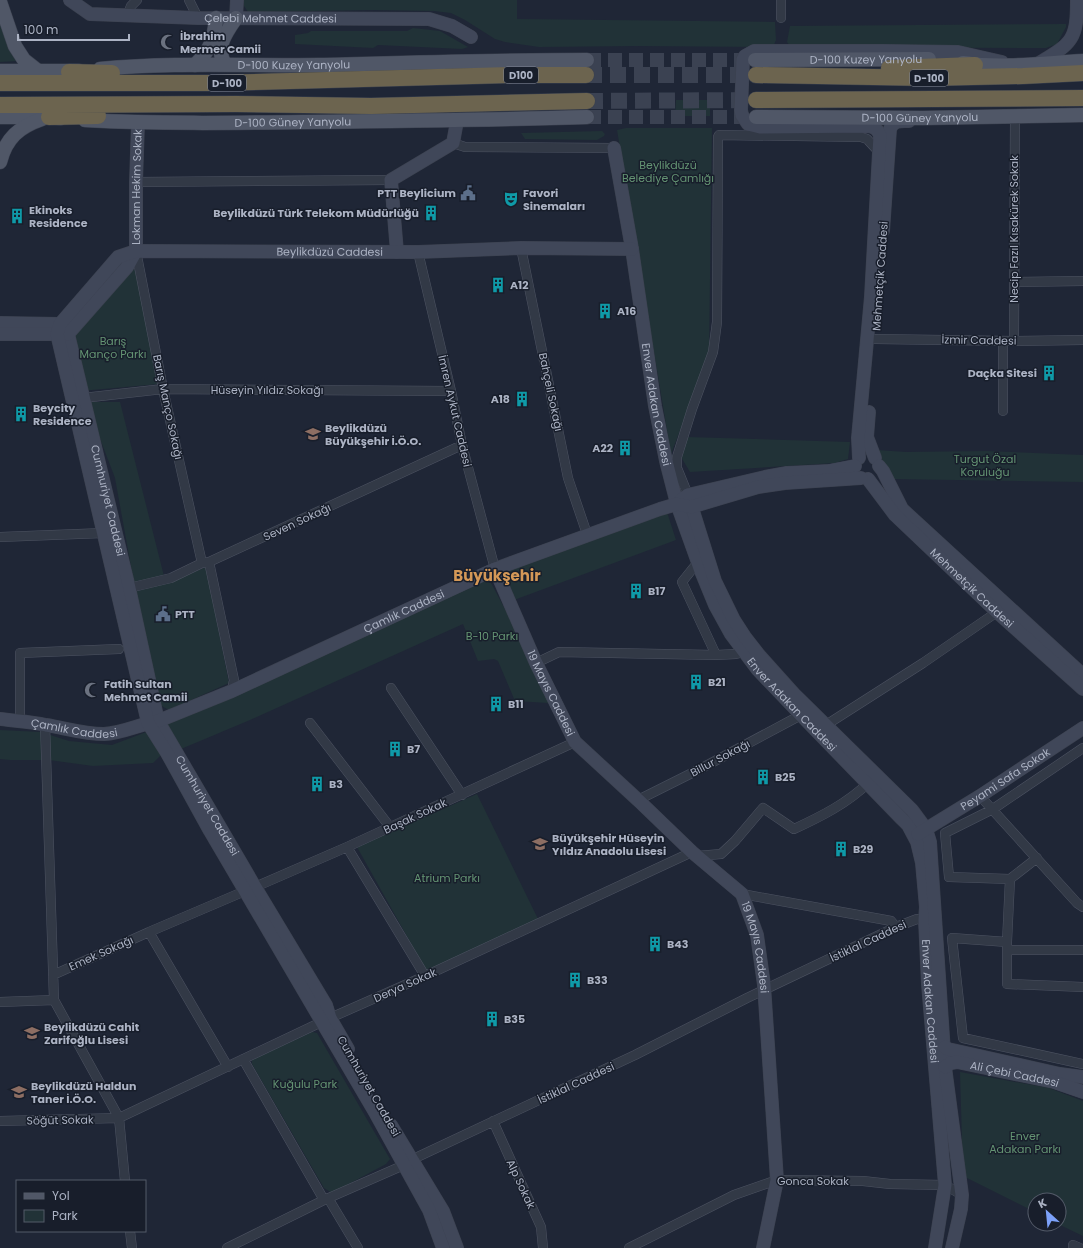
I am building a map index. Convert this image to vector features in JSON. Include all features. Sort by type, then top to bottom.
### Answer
[{"type":"highway","points":[[776,75],[794,70],[807,69],[975,65]]},
{"type":"highway","name":"D100","points":[[455,76],[587,67]]},
{"type":"highway","name":"D-100","points":[[756,68],[776,75],[848,78],[1023,76],[1083,73]]},
{"type":"highway","points":[[69,72],[165,73],[401,71],[455,76]]},
{"type":"highway","name":"D-100","points":[[0,83],[168,84],[455,76]]},
{"type":"highway","name":"D-100","points":[[756,100],[1083,98]]},
{"type":"highway","points":[[816,100],[827,105],[850,108],[1083,108]]},
{"type":"highway","name":"D-100","points":[[0,106],[229,104],[371,106],[587,101]]},
{"type":"highway","points":[[49,117],[312,112],[371,106]]},
{"type":"main road","points":[[70,0],[90,14]]},
{"type":"main road","points":[[84,0],[90,14]]},
{"type":"main road","points":[[225,64],[221,56],[221,44],[227,31],[236,18],[237,0]]},
{"type":"main road","points":[[1039,63],[1052,56],[1070,40],[1076,26],[1077,0]]},
{"type":"main road","points":[[0,2],[15,46],[24,60],[38,71]]},
{"type":"main road","name":"Çelebi Mehmet Caddesi","points":[[90,14],[198,18],[430,19],[452,26],[471,37]]},
{"type":"main road","points":[[195,65],[208,51],[212,44],[216,18]]},
{"type":"main road","points":[[879,148],[880,135],[878,130],[874,127],[760,127],[748,124],[742,116],[741,110],[742,65],[745,56],[754,51],[767,50],[958,52],[1009,64],[1083,61]]},
{"type":"main road","name":"D-100 Kuzey Yanyolu","points":[[0,71],[69,72],[122,67],[225,64],[318,65],[490,60],[587,67]]},
{"type":"main road","name":"D-100 Kuzey Yanyolu","points":[[756,68],[930,60],[946,60],[975,65],[1009,64]]},
{"type":"main road","name":"D-100 Güney Yanyolu","points":[[756,117],[923,118],[1083,115]]},
{"type":"main road","name":"D-100 Güney Yanyolu","points":[[0,117],[49,117],[75,120],[138,123],[457,120],[587,117]]},
{"type":"main road","points":[[0,162],[5,147],[15,134],[26,126],[49,117]]},
{"type":"main road","name":"Mehmetçik Caddesi","points":[[923,118],[918,120],[898,121],[893,124],[890,129],[872,338],[858,438],[861,470],[895,516],[997,612],[1083,689]]},
{"type":"main road","points":[[397,252],[391,180],[453,143],[457,120]]},
{"type":"main road","name":"Lokman Hekim Sokak","points":[[136,251],[138,123]]},
{"type":"main road","name":"Enver Adakan Caddesi","points":[[614,148],[632,248],[655,406],[677,504],[701,571],[721,617],[758,670],[900,817],[920,832],[930,842],[945,1067],[962,1195],[961,1209],[952,1248]]},
{"type":"main road","name":"Mehmetçik Caddesi","points":[[879,148],[867,437],[877,462],[902,510],[1083,675]]},
{"type":"main road","name":"Beylikdüzü Caddesi","points":[[62,330],[118,257],[136,251],[418,252],[521,248],[632,248]]},
{"type":"main road","points":[[0,323],[62,330]]},
{"type":"main road","points":[[0,334],[62,330]]},
{"type":"main road","name":"Cumhuriyet Caddesi","points":[[62,330],[153,722],[250,889],[326,1005],[326,1020],[408,1162],[443,1211],[457,1248]]},
{"type":"main road","points":[[677,504],[758,487],[810,480],[861,470],[876,475],[877,462],[869,455],[862,456],[861,470]]},
{"type":"main road","name":"Enver Adakan Caddesi","points":[[689,501],[716,581],[734,620],[759,655],[794,694],[912,810],[920,832],[926,907],[925,920],[928,984],[945,1185],[935,1248]]},
{"type":"main road","name":"Çamlık Caddesi","points":[[0,719],[45,724],[85,733],[105,734],[124,731],[153,722],[232,691],[495,569],[587,534],[677,504]]},
{"type":"main road","name":"Cumhuriyet Caddesi","points":[[110,533],[129,588],[153,722]]},
{"type":"main road","name":"19 Mayıs Caddesi","points":[[495,569],[536,662],[575,742],[695,854],[742,894],[757,935],[764,990],[777,1180],[763,1248]]},
{"type":"main road","name":"Peyami Safa Sokak","points":[[920,832],[980,796],[1083,728]]},
{"type":"main road","name":"Ali Çebi Caddesi","points":[[944,1047],[1060,1074],[1083,1077]]},
{"type":"main road","name":"Ali Çebi Caddesi","points":[[945,1067],[951,1063],[957,1062],[1054,1082],[1083,1092]]},
{"type":"main road","name":"Cumhuriyet Caddesi","points":[[408,1162],[429,1210],[443,1248]]},
{"type":"street","points":[[127,16],[131,6],[137,0]]},
{"type":"street","points":[[189,0],[198,18]]},
{"type":"street","points":[[781,0],[781,18]]},
{"type":"street","name":"Necip Fazıl Kısakürek Sokak","points":[[1014,341],[1015,116]]},
{"type":"street","points":[[689,501],[677,468],[677,457],[692,409],[713,352],[718,322],[719,135],[861,137],[867,139],[879,148]]},
{"type":"street","points":[[453,143],[465,147],[614,148]]},
{"type":"street","points":[[136,182],[391,180]]},
{"type":"street","name":"Bahçeli Sokağı","points":[[521,248],[568,478],[587,534]]},
{"type":"street","name":"Barış Manço Sokağı","points":[[136,251],[163,389],[234,680],[232,691]]},
{"type":"street","name":"İmren Aykut Caddesi","points":[[418,252],[451,391],[462,445],[495,569]]},
{"type":"street","points":[[1014,282],[1083,281]]},
{"type":"street","name":"İzmir Caddesi","points":[[872,338],[1004,341],[1083,340]]},
{"type":"street","points":[[1003,411],[1004,341]]},
{"type":"street","name":"Hüseyin Yıldız Sokağı","points":[[78,398],[163,389],[451,391]]},
{"type":"street","name":"Seven Sokağı","points":[[129,588],[171,578],[462,445]]},
{"type":"street","points":[[0,537],[110,533]]},
{"type":"street","points":[[698,562],[682,582],[716,655]]},
{"type":"street","points":[[826,725],[923,663],[997,612]]},
{"type":"street","points":[[20,721],[20,652],[119,649]]},
{"type":"street","points":[[536,662],[559,652],[716,655],[744,652]]},
{"type":"street","points":[[391,688],[462,795]]},
{"type":"street","name":"Billur Sokağı","points":[[638,800],[801,715]]},
{"type":"street","points":[[310,723],[390,827]]},
{"type":"street","points":[[45,724],[54,1000],[119,1118],[125,1180]]},
{"type":"street","name":"Başak Sokak","points":[[250,889],[462,795],[575,742]]},
{"type":"street","points":[[1036,858],[1010,878],[949,877],[945,833],[993,809],[1083,748]]},
{"type":"street","points":[[695,854],[721,854],[735,841],[763,808],[794,829],[818,818],[861,790],[868,783]]},
{"type":"street","points":[[980,796],[1077,903],[1083,906]]},
{"type":"street","points":[[346,847],[425,976]]},
{"type":"street","name":"Derya Sokak","points":[[119,1118],[326,1020],[695,854]]},
{"type":"street","points":[[1010,878],[1007,984],[1083,987]]},
{"type":"street","name":"Emek Sokağı","points":[[53,975],[250,889]]},
{"type":"street","points":[[742,894],[891,921],[896,927]]},
{"type":"street","name":"İstiklal Caddesi","points":[[227,1248],[326,1199],[635,1055],[764,990],[896,927],[917,919],[925,920]]},
{"type":"street","points":[[149,932],[228,1067]]},
{"type":"street","points":[[1083,950],[1007,946],[952,938],[963,1038],[1083,1064]]},
{"type":"street","points":[[0,1002],[54,1000]]},
{"type":"street","points":[[243,1059],[326,1199],[358,1248]]},
{"type":"street","name":"Söğüt Sokak","points":[[0,1121],[119,1118]]},
{"type":"street","name":"Alp Sokak","points":[[493,1121],[541,1227],[543,1248]]},
{"type":"street","name":"Gonca Sokak","points":[[629,1248],[734,1195],[777,1180],[945,1185],[962,1195]]},
{"type":"street","points":[[130,1232],[132,1248]]},
{"type":"green space","points":[[244,0],[517,0],[517,19],[775,22],[776,40],[773,47],[539,47],[495,39],[451,13],[434,11],[372,10],[248,12],[244,6]]},
{"type":"green space","points":[[0,10],[18,61],[0,62]]},
{"type":"green space","points":[[1066,24],[1066,27],[1057,44],[1046,48],[801,47],[790,46],[787,42],[790,26]]},
{"type":"green space","points":[[413,28],[440,31],[468,47],[462,49],[378,45],[373,48],[295,44],[295,35],[308,33],[311,31],[407,31]]},
{"type":"green space","points":[[676,100],[710,100],[710,116],[675,116]]},
{"type":"green space","name":"Beylikdüzü Belediye Çamlığı","points":[[626,128],[712,128],[709,355],[671,454],[617,130]]},
{"type":"green space","points":[[602,131],[605,134],[604,136],[597,140],[525,139],[521,133]]},
{"type":"green space","name":"Barış Manço Parkı","points":[[131,269],[137,270],[159,384],[81,391],[71,334]]},
{"type":"green space","points":[[86,402],[120,402],[164,576],[134,583],[115,478]]},
{"type":"green space","points":[[687,437],[850,442],[848,459],[835,463],[690,472],[681,457]]},
{"type":"green space","name":"Turgut Özal Koruluğu","points":[[877,450],[906,452],[986,451],[1083,455],[1083,482],[892,479]]},
{"type":"green space","points":[[667,512],[676,540],[514,600],[501,569]]},
{"type":"green space","points":[[206,567],[229,683],[169,710],[158,704],[133,592],[165,584]]},
{"type":"green space","name":"B-10 Parkı","points":[[481,581],[491,583],[512,622],[549,703],[515,701],[498,661],[494,659],[478,661],[463,624],[250,720],[181,749],[165,724]]},
{"type":"green space","points":[[0,730],[41,732],[69,741],[112,745],[149,731],[161,755],[153,763],[93,766],[49,760],[0,759]]},
{"type":"green space","name":"Atrium Parkı","points":[[477,794],[538,919],[428,974],[357,847]]},
{"type":"green space","name":"Kuğulu Park","points":[[312,1032],[317,1033],[390,1159],[386,1164],[332,1193],[324,1188],[252,1064],[252,1060]]},
{"type":"green space","name":"Enver Adakan Parkı","points":[[960,1072],[1049,1088],[1083,1101],[1083,1236],[1067,1228],[1067,1192],[1027,1192],[1027,1208],[963,1176]]},
{"type":"tunnel","points":[[587,60],[755,60]]},
{"type":"tunnel","points":[[586,75],[756,75]]},
{"type":"tunnel","points":[[587,101],[756,100]]},
{"type":"tunnel","points":[[587,117],[754,117]]},
{"type":"place","name":"İbrahim Mermer Camii","points":[[168,42]]},
{"type":"place","name":"PTT Beylicium","points":[[468,193]]},
{"type":"place","name":"Favori Sinemaları","points":[[511,199]]},
{"type":"place","name":"Beylikdüzü Türk Telekom Müdürlüğü","points":[[431,213]]},
{"type":"place","name":"Ekinoks Residence","points":[[17,216]]},
{"type":"place","name":"A12","points":[[498,285]]},
{"type":"place","name":"A16","points":[[605,311]]},
{"type":"place","name":"Daçka Sitesi","points":[[1049,373]]},
{"type":"place","name":"A18","points":[[522,399]]},
{"type":"place","name":"Beycity Residence","points":[[21,414]]},
{"type":"place","name":"Beylikdüzü Büyükşehir İ.Ö.O.","points":[[313,434]]},
{"type":"place","name":"A22","points":[[625,448]]},
{"type":"place","name":"B17","points":[[636,591]]},
{"type":"place","name":"PTT","points":[[163,614]]},
{"type":"place","name":"B21","points":[[696,682]]},
{"type":"place","name":"Fatih Sultan Mehmet Camii","points":[[92,690]]},
{"type":"place","name":"B11","points":[[496,704]]},
{"type":"place","name":"B7","points":[[395,749]]},
{"type":"place","name":"B25","points":[[763,777]]},
{"type":"place","name":"B3","points":[[317,784]]},
{"type":"place","name":"Büyükşehir Hüseyin Yıldız Anadolu Lisesi","points":[[540,844]]},
{"type":"place","name":"B29","points":[[841,849]]},
{"type":"place","name":"B43","points":[[655,944]]},
{"type":"place","name":"B33","points":[[575,980]]},
{"type":"place","name":"B35","points":[[492,1019]]},
{"type":"place","name":"Beylikdüzü Cahit Zarifoğlu Lisesi","points":[[32,1033]]},
{"type":"place","name":"Beylikdüzü Haldun Taner İ.Ö.O.","points":[[19,1092]]},
{"type":"district","name":"Büyükşehir","points":[[497,576]]}]
